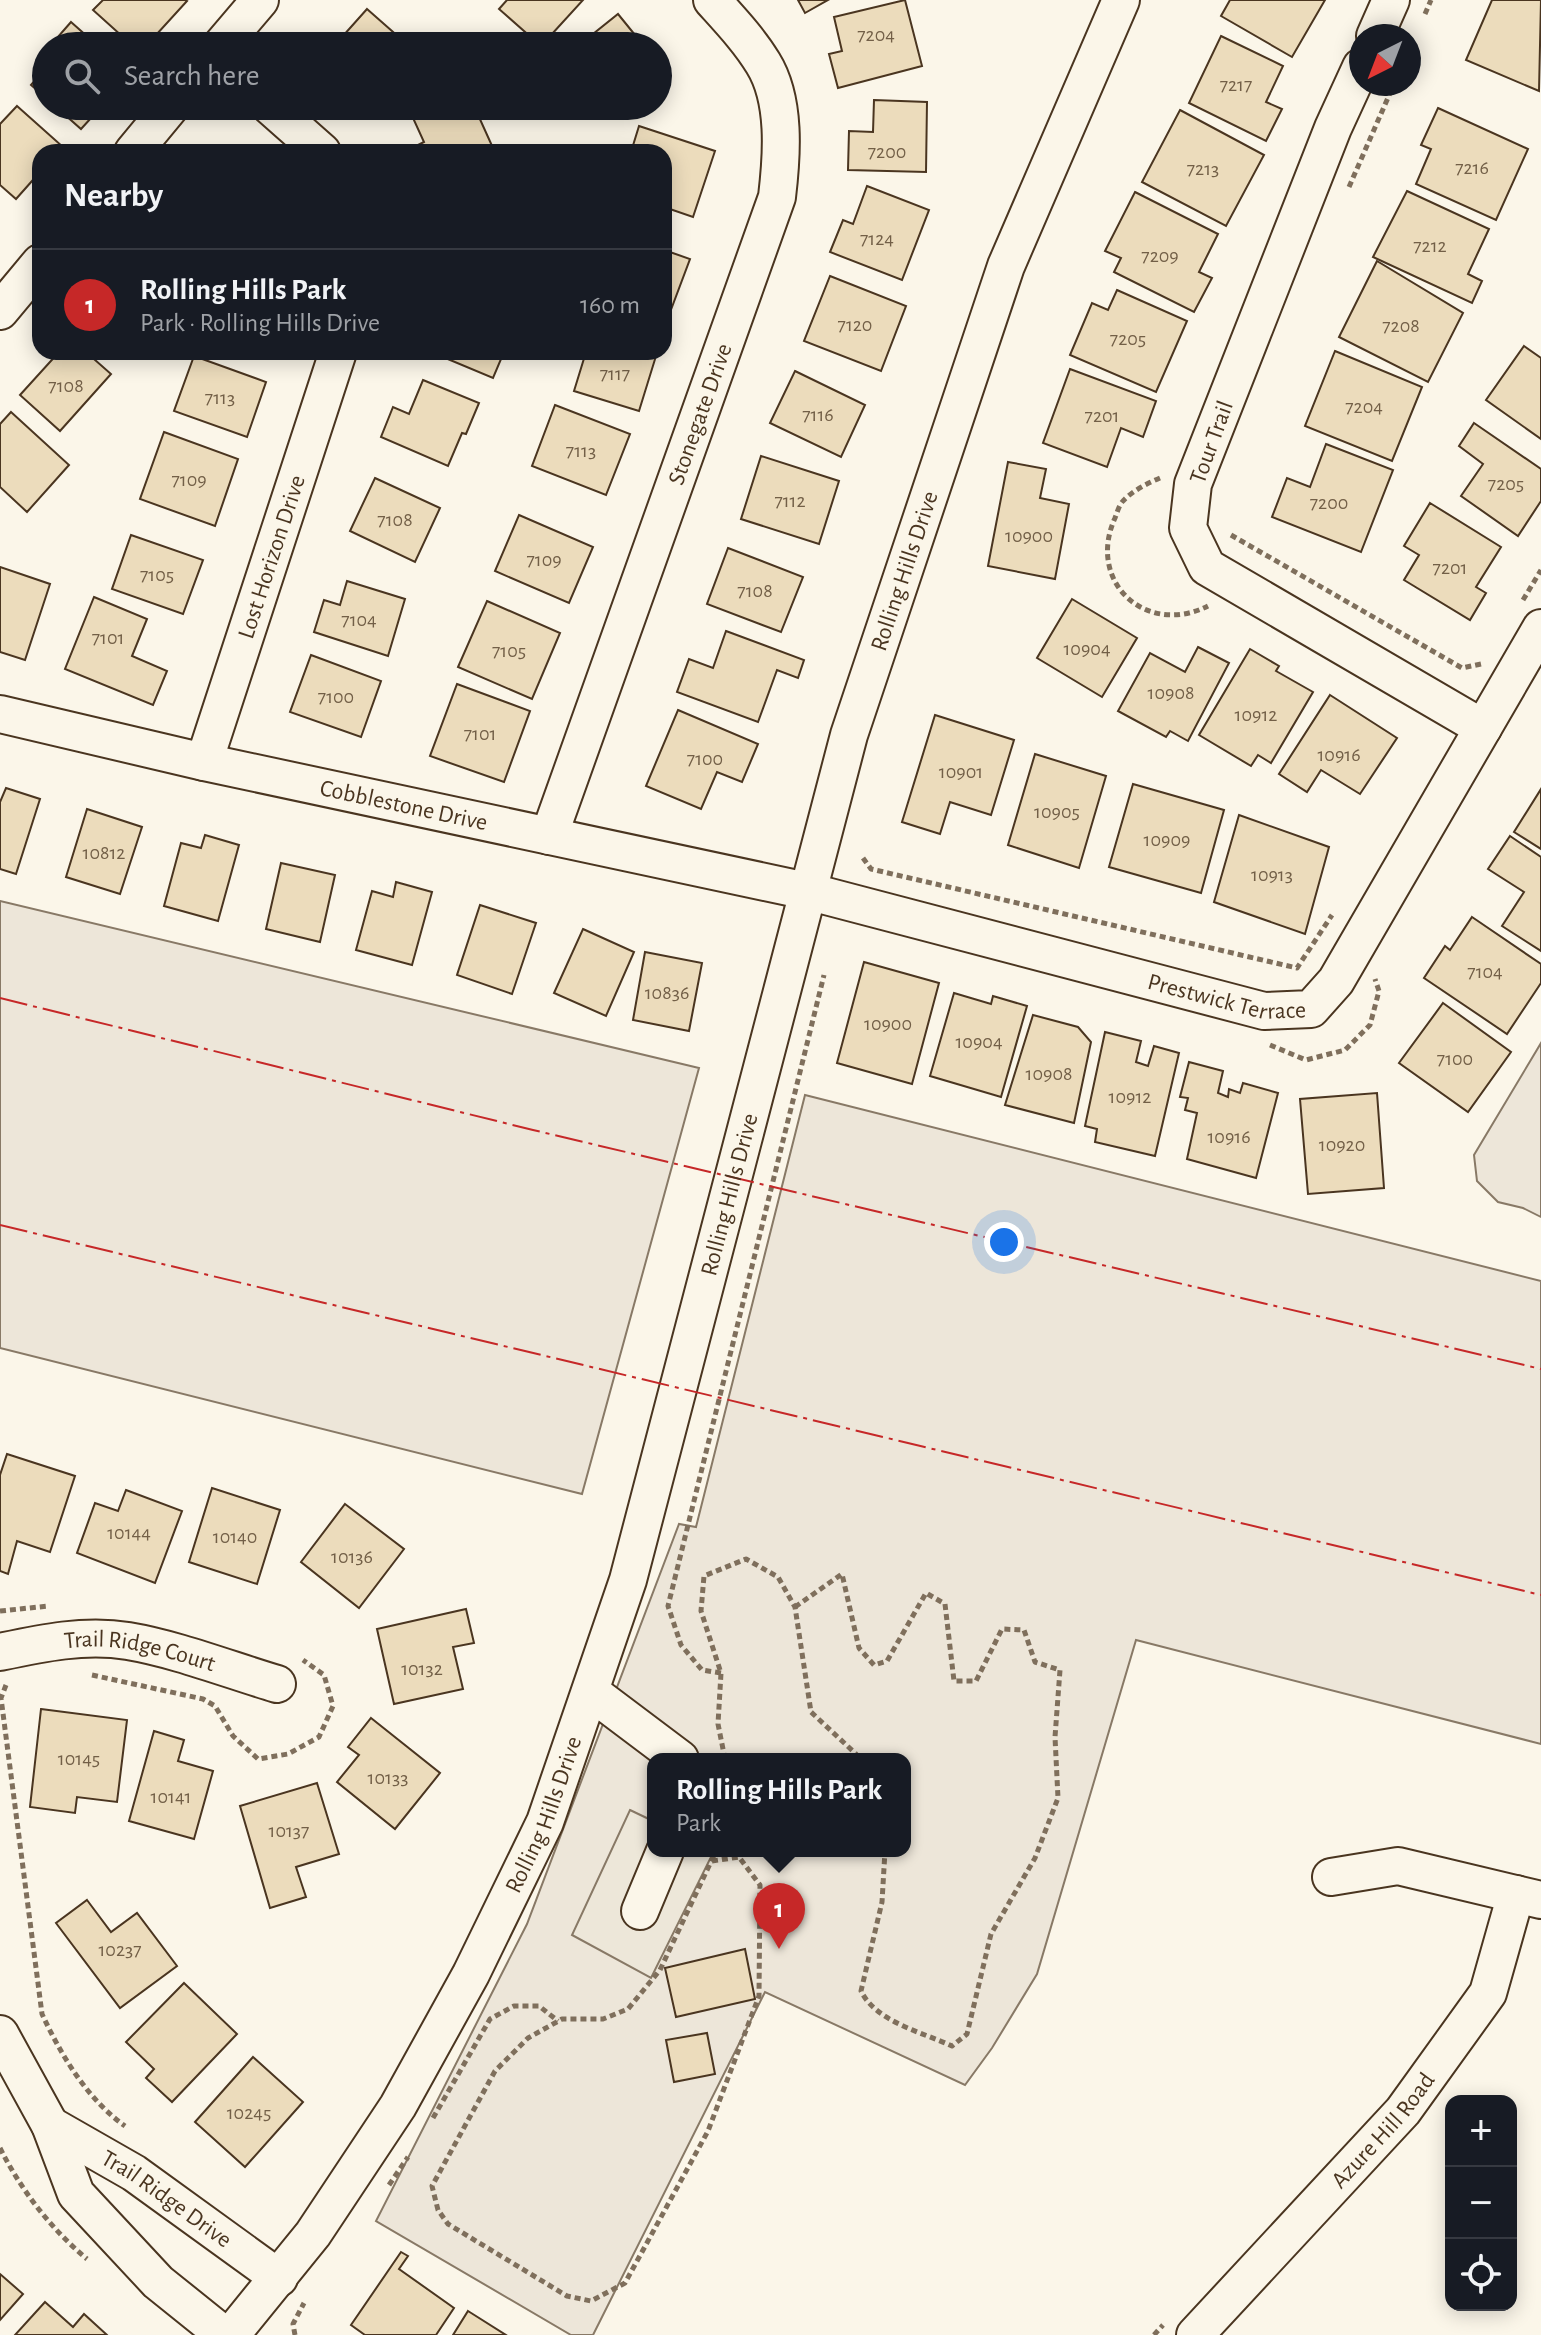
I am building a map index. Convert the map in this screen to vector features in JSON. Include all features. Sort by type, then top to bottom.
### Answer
[{"type":"street","points":[[233,32],[260,0]]},
{"type":"street","name":"Stonegate Drive","points":[[549,836],[777,197],[781,160],[776,94],[765,65],[712,0]]},
{"type":"street","name":"Rolling Hills Drive","points":[[231,2335],[313,2234],[398,2106],[471,1974],[545,1822],[628,1580],[849,735],[1006,266],[1121,0]]},
{"type":"street","points":[[1380,24],[1391,0]]},
{"type":"street","name":"Tour Trail","points":[[1349,93],[1193,484],[1188,528],[1207,567],[1483,728]]},
{"type":"street","points":[[140,144],[159,120]]},
{"type":"street","points":[[286,120],[313,144]]},
{"type":"street","points":[[0,311],[32,273]]},
{"type":"street","name":"Lost Horizon Drive","points":[[204,762],[335,360]]},
{"type":"street","name":"Prestwick Terrace","points":[[807,891],[1264,1011],[1311,1009],[1336,981],[1541,628]]},
{"type":"street","name":"Cobblestone Drive","points":[[0,714],[204,762],[807,891]]},
{"type":"street","name":"Trail Ridge Court","points":[[6,1666],[45,1642],[82,1639],[128,1641],[277,1684]]},
{"type":"street","points":[[591,1692],[672,1753]]},
{"type":"street","points":[[640,1911],[662,1857]]},
{"type":"street","points":[[1331,1877],[1398,1866],[1528,1897]]},
{"type":"street","name":"Azure Hill Road","points":[[1195,2335],[1411,2100],[1488,1993],[1528,1897]]},
{"type":"street","name":"Trail Ridge Drive","points":[[0,2034],[50,2125],[76,2194],[158,2282],[224,2335]]},
{"type":"street","name":"Trail Ridge Drive","points":[[50,2125],[134,2173],[279,2278]]},
{"type":"path","points":[[1346,196],[1389,96]]},
{"type":"path","points":[[1225,532],[1462,668],[1474,667]]},
{"type":"path","points":[[863,858],[871,869],[1297,968],[1337,907]]},
{"type":"path","points":[[721,1673],[702,1670],[681,1645],[668,1606],[825,973]]},
{"type":"path","points":[[1264,1040],[1274,1048],[1306,1060],[1345,1050],[1370,1025],[1379,991],[1374,974]]},
{"type":"path","points":[[724,1753],[718,1724],[721,1673],[701,1611],[704,1576],[746,1559],[778,1577],[795,1607],[811,1712],[852,1753]]},
{"type":"path","points":[[795,1607],[842,1574],[859,1648],[874,1665],[887,1661],[926,1593],[945,1604],[954,1681],[976,1681],[1002,1629],[1024,1630],[1035,1662],[1060,1670],[1055,1737],[1058,1798],[1035,1858],[991,1934],[967,2034],[952,2046],[868,2006],[861,1991],[882,1902],[885,1857]]},
{"type":"path","points":[[6,1666],[1,1698],[42,2014],[62,2057],[113,2117],[135,2134]]},
{"type":"path","points":[[79,1673],[116,1678],[203,1699],[215,1706],[233,1736],[258,1759],[288,1754]]},
{"type":"path","points":[[712,1861],[739,1857],[760,1885],[759,1996],[708,2131],[625,2283],[591,2301],[567,2296],[448,2224],[438,2210],[432,2186],[495,2071],[528,2038],[558,2021],[603,2019],[628,2009],[660,1970],[714,1857]]},
{"type":"path","points":[[428,2127],[490,2019],[514,2006],[539,2006],[558,2021]]},
{"type":"path","points":[[0,2148],[13,2176]]},
{"type":"path","points":[[387,2188],[412,2152]]},
{"type":"shaded area","points":[[0,901],[699,1068],[582,1494],[0,1348]]},
{"type":"shaded area","points":[[1541,1043],[1541,1217],[1523,1208],[1498,1202],[1477,1181],[1474,1155]]},
{"type":"shaded area","points":[[805,1095],[1541,1281],[1541,1744],[1136,1640],[1037,1974],[992,2048],[965,2085],[765,1992],[593,2335],[571,2335],[376,2221],[527,1924],[679,1524],[696,1527]]},
{"type":"shaded area","points":[[630,1810],[647,1818],[647,1857],[711,1857],[651,1978],[572,1935]]},
{"type":"building","points":[[103,0],[187,1],[159,32],[117,32],[93,10]]},
{"type":"building","points":[[507,0],[583,0],[554,32],[525,32],[499,9]]},
{"type":"building","points":[[798,0],[828,0],[805,13]]},
{"type":"building","points":[[905,0],[922,66],[838,88],[829,54],[842,51],[834,17]]},
{"type":"building","points":[[1230,0],[1325,0],[1292,57],[1221,16]]},
{"type":"building","points":[[1492,0],[1541,0],[1539,91],[1466,60]]},
{"type":"building","points":[[367,9],[393,32],[346,32]]},
{"type":"building","points":[[618,14],[633,32],[596,32]]},
{"type":"building","points":[[71,22],[82,32],[62,32]]},
{"type":"building","points":[[1221,36],[1283,66],[1266,102],[1282,109],[1266,141],[1189,103]]},
{"type":"building","points":[[874,100],[927,102],[926,172],[848,170],[849,131],[873,132]]},
{"type":"building","points":[[17,106],[60,144],[32,144],[32,181],[16,199],[0,185],[0,124]]},
{"type":"building","points":[[1438,108],[1528,149],[1496,220],[1416,184],[1431,149],[1421,145]]},
{"type":"building","points":[[1180,110],[1264,155],[1226,226],[1142,182]]},
{"type":"building","points":[[71,120],[89,120],[81,129]]},
{"type":"building","points":[[414,120],[480,120],[491,144],[420,144],[424,142]]},
{"type":"building","points":[[639,126],[715,151],[693,217],[672,210],[672,144],[633,144]]},
{"type":"building","points":[[867,186],[929,210],[902,280],[830,252],[843,220],[853,224]]},
{"type":"building","points":[[1407,191],[1489,229],[1468,274],[1482,281],[1472,303],[1373,257]]},
{"type":"building","points":[[1135,192],[1218,234],[1199,272],[1212,278],[1194,312],[1114,272],[1121,258],[1105,251]]},
{"type":"building","points":[[672,253],[690,259],[672,307]]},
{"type":"building","points":[[1377,261],[1463,313],[1428,382],[1339,337]]},
{"type":"building","points":[[830,276],[906,306],[881,371],[804,341]]},
{"type":"building","points":[[1117,290],[1187,321],[1156,392],[1070,355],[1092,303],[1108,310]]},
{"type":"building","points":[[1524,346],[1541,358],[1541,439],[1486,400]]},
{"type":"building","points":[[1335,351],[1422,387],[1392,461],[1305,426]]},
{"type":"building","points":[[52,360],[95,360],[111,374],[60,431],[20,395]]},
{"type":"building","points":[[193,360],[205,360],[266,382],[247,437],[174,411]]},
{"type":"building","points":[[450,360],[501,360],[493,378]]},
{"type":"building","points":[[584,360],[655,360],[639,411],[574,391]]},
{"type":"building","points":[[1070,369],[1156,401],[1143,437],[1121,428],[1107,467],[1043,443]]},
{"type":"building","points":[[795,371],[865,405],[841,457],[770,423]]},
{"type":"building","points":[[423,380],[479,403],[448,466],[381,437],[393,407],[409,414]]},
{"type":"building","points":[[555,405],[630,434],[606,495],[532,466]]},
{"type":"building","points":[[11,412],[69,465],[27,512],[0,487],[0,424]]},
{"type":"building","points":[[1474,423],[1541,469],[1541,501],[1518,536],[1461,496],[1483,464],[1459,446]]},
{"type":"building","points":[[164,432],[238,459],[215,526],[140,499]]},
{"type":"building","points":[[1326,444],[1393,470],[1361,552],[1272,517],[1287,478],[1310,487]]},
{"type":"building","points":[[761,456],[839,481],[819,544],[741,519]]},
{"type":"building","points":[[1008,462],[1046,469],[1040,498],[1069,504],[1055,579],[988,566]]},
{"type":"building","points":[[375,478],[440,508],[415,562],[350,531]]},
{"type":"building","points":[[1430,503],[1501,547],[1476,587],[1486,593],[1470,620],[1404,580],[1419,555],[1404,546]]},
{"type":"building","points":[[519,515],[593,547],[569,603],[495,571]]},
{"type":"building","points":[[131,535],[203,560],[183,614],[112,589]]},
{"type":"building","points":[[728,548],[803,577],[781,632],[707,604]]},
{"type":"building","points":[[0,567],[50,584],[25,660],[0,652]]},
{"type":"building","points":[[347,581],[405,599],[388,656],[314,632],[324,600],[340,605]]},
{"type":"building","points":[[94,597],[147,619],[132,656],[167,671],[153,705],[65,669]]},
{"type":"building","points":[[1072,599],[1137,638],[1102,697],[1037,658]]},
{"type":"building","points":[[487,601],[560,633],[532,699],[458,667]]},
{"type":"building","points":[[726,631],[804,660],[798,678],[777,670],[758,722],[677,692],[689,659],[713,668]]},
{"type":"building","points":[[1198,647],[1229,663],[1188,741],[1170,731],[1166,737],[1118,711],[1150,653],[1185,672]]},
{"type":"building","points":[[1250,649],[1279,666],[1276,671],[1313,692],[1271,763],[1258,755],[1251,766],[1199,735]]},
{"type":"building","points":[[311,655],[381,681],[361,737],[290,712]]},
{"type":"building","points":[[457,684],[530,711],[504,782],[430,756]]},
{"type":"building","points":[[1330,695],[1397,738],[1360,794],[1321,770],[1307,792],[1279,774]]},
{"type":"building","points":[[678,710],[758,744],[742,782],[717,772],[701,809],[646,786]]},
{"type":"building","points":[[935,715],[1014,740],[991,815],[950,802],[940,834],[902,822]]},
{"type":"building","points":[[1035,754],[1106,776],[1079,868],[1008,845]]},
{"type":"building","points":[[1133,784],[1224,810],[1201,893],[1109,867]]},
{"type":"building","points":[[6,788],[40,799],[16,874],[0,869],[0,802]]},
{"type":"building","points":[[1541,789],[1541,849],[1514,832]]},
{"type":"building","points":[[87,809],[142,827],[120,894],[66,877]]},
{"type":"building","points":[[1239,815],[1329,847],[1305,934],[1214,902]]},
{"type":"building","points":[[205,835],[239,845],[218,921],[164,906],[181,843],[201,848]]},
{"type":"building","points":[[1510,836],[1541,857],[1541,951],[1502,926],[1524,892],[1488,869]]},
{"type":"building","points":[[281,863],[335,875],[320,942],[266,929]]},
{"type":"building","points":[[396,882],[432,892],[412,965],[356,950],[372,891],[393,897]]},
{"type":"building","points":[[480,905],[536,923],[512,994],[457,975]]},
{"type":"building","points":[[1472,917],[1541,964],[1541,983],[1507,1034],[1424,978],[1445,946],[1450,950]]},
{"type":"building","points":[[583,929],[634,952],[606,1016],[554,993]]},
{"type":"building","points":[[645,952],[702,963],[689,1031],[633,1020]]},
{"type":"building","points":[[864,962],[939,983],[912,1084],[837,1063]]},
{"type":"building","points":[[954,993],[991,1004],[993,996],[1027,1006],[1001,1097],[930,1076]]},
{"type":"building","points":[[1443,1003],[1511,1052],[1468,1112],[1399,1063]]},
{"type":"building","points":[[1033,1015],[1078,1027],[1091,1042],[1074,1123],[1005,1105]]},
{"type":"building","points":[[1105,1032],[1141,1041],[1136,1062],[1148,1066],[1154,1046],[1179,1053],[1155,1156],[1095,1142],[1097,1129],[1085,1126]]},
{"type":"building","points":[[1189,1062],[1223,1071],[1218,1093],[1228,1097],[1229,1089],[1240,1093],[1243,1083],[1278,1093],[1256,1178],[1187,1159],[1197,1113],[1185,1110],[1188,1098],[1180,1097]]},
{"type":"building","points":[[1377,1093],[1384,1188],[1308,1194],[1300,1099]]},
{"type":"building","points":[[7,1454],[75,1476],[50,1552],[17,1541],[8,1574],[0,1571],[0,1475]]},
{"type":"building","points":[[212,1488],[280,1510],[257,1584],[189,1562]]},
{"type":"building","points":[[126,1490],[182,1511],[155,1583],[77,1553],[95,1503],[118,1511]]},
{"type":"building","points":[[345,1504],[404,1549],[359,1608],[301,1562]]},
{"type":"building","points":[[466,1609],[474,1643],[453,1647],[463,1689],[394,1704],[377,1629]]},
{"type":"building","points":[[41,1709],[127,1720],[117,1802],[77,1797],[75,1813],[30,1807]]},
{"type":"building","points":[[371,1718],[440,1773],[395,1829],[337,1782],[359,1755],[348,1747]]},
{"type":"building","points":[[154,1731],[184,1740],[178,1761],[213,1771],[194,1839],[129,1821]]},
{"type":"building","points":[[317,1783],[339,1854],[296,1867],[306,1897],[270,1908],[240,1806]]},
{"type":"building","points":[[87,1900],[111,1932],[137,1913],[177,1966],[120,2008],[56,1923]]},
{"type":"building","points":[[745,1949],[755,1999],[676,2017],[665,1968]]},
{"type":"building","points":[[184,1983],[237,2034],[172,2102],[146,2078],[154,2069],[126,2042]]},
{"type":"building","points":[[707,2033],[715,2074],[674,2082],[666,2040]]},
{"type":"building","points":[[253,2057],[303,2102],[245,2167],[195,2122]]},
{"type":"building","points":[[401,2252],[408,2256],[399,2269],[454,2308],[436,2335],[365,2335],[351,2325]]},
{"type":"building","points":[[0,2274],[23,2294],[0,2320]]},
{"type":"building","points":[[45,2302],[73,2327],[84,2314],[107,2335],[15,2335]]},
{"type":"building","points":[[468,2311],[506,2335],[453,2335]]},
{"type":"power","points":[[0,998],[533,1130],[1541,1369]]},
{"type":"power","points":[[0,1225],[1541,1595]]},
{"type":"place","name":"Rolling Hills Park","points":[[779,1949]]}]
